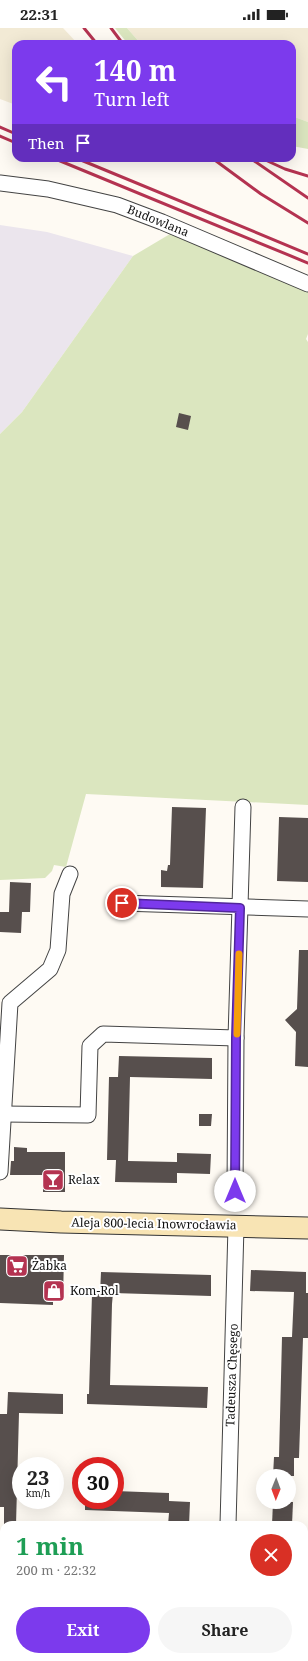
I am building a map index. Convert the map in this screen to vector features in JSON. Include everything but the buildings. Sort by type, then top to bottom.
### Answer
[{"type":"street","name":"Budowlana","points":[[0,183],[48,189],[117,205],[162,222],[308,284]]},
{"type":"street","points":[[235,1191],[236,1038],[243,807]]},
{"type":"street","points":[[0,1172],[10,1003],[50,969],[58,950],[62,894],[70,874]]},
{"type":"street","points":[[122,903],[308,909]]},
{"type":"street","points":[[3,1114],[88,1115],[90,1046],[103,1034],[236,1038]]},
{"type":"street","name":"Aleja 800-lecia Inowrocławia","points":[[0,1219],[61,1222],[308,1228]]},
{"type":"street","name":"Tadeusza Chęsego","points":[[228,1521],[236,1226]]},
{"type":"shaded area","points":[[0,28],[63,28],[74,40],[12,40],[12,104],[0,99]]},
{"type":"shaded area","points":[[127,28],[308,28],[308,122],[296,118],[296,40],[138,40]]},
{"type":"shaded area","points":[[0,225],[47,232],[133,256],[22,412],[0,434]]},
{"type":"green space","points":[[115,28],[127,28],[138,40],[125,40]]},
{"type":"green space","points":[[296,118],[308,122],[308,149],[296,147]]},
{"type":"green space","points":[[170,234],[308,290],[308,334],[306,339],[308,342],[308,805],[86,794],[66,867],[54,865],[52,871],[45,878],[0,880],[0,434],[22,412],[133,256]]},
{"type":"railway","points":[[84,28],[94,40]]},
{"type":"railway","points":[[111,28],[120,40]]},
{"type":"railway","points":[[0,127],[12,132]]},
{"type":"railway","points":[[0,136],[12,141]]},
{"type":"railway","points":[[63,162],[308,263]]},
{"type":"railway","points":[[86,162],[308,254]]},
{"type":"railway","points":[[217,162],[261,194],[308,223]]},
{"type":"railway","points":[[256,162],[308,198]]},
{"type":"railway","points":[[270,162],[285,169],[308,176]]},
{"type":"slow traffic","points":[[237,1034],[239,954]]},
{"type":"place","name":"Relax","points":[[53,1180]]},
{"type":"place","name":"Żabka","points":[[17,1266]]},
{"type":"place","name":"Kom-Rol","points":[[54,1291]]},
{"type":"route","points":[[122,903],[240,908],[236,1038],[235,1191]]}]
